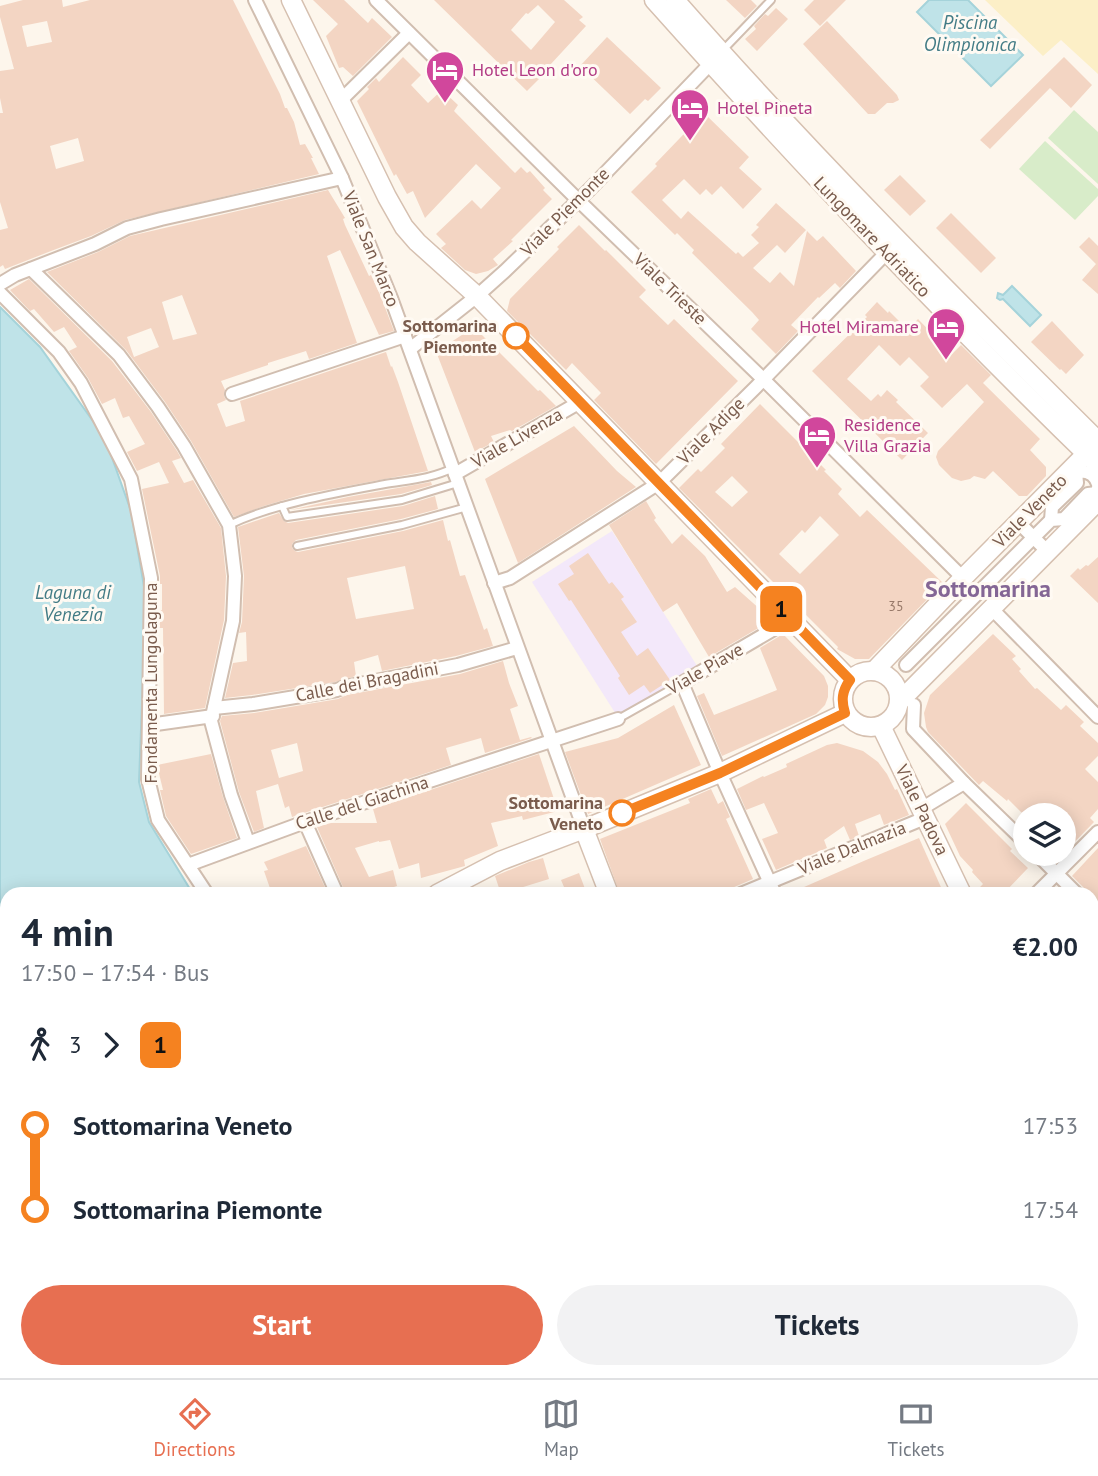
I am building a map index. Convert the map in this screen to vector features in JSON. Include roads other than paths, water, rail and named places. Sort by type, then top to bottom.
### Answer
[{"type":"street","name":"Viale San Marco","points":[[255,0],[342,178],[391,298],[606,887]]},
{"type":"street","name":"Viale San Marco","points":[[291,0],[404,227],[477,296],[850,680]]},
{"type":"street","name":"Viale Trieste","points":[[376,0],[963,578]]},
{"type":"street","name":"Lungomare Adriatico","points":[[654,0],[716,58],[892,247],[1095,451]]},
{"type":"street","name":"Lungomare Adriatico","points":[[675,0],[716,58]]},
{"type":"street","points":[[340,101],[410,33]]},
{"type":"street","name":"Viale Piemonte","points":[[410,349],[477,296],[578,200],[716,58]]},
{"type":"street","points":[[0,284],[15,275],[95,244],[127,228],[342,178]]},
{"type":"street","name":"Viale Adige","points":[[494,583],[510,578],[659,483],[892,247]]},
{"type":"street","points":[[31,269],[119,355],[184,446],[229,525],[235,576],[233,621],[211,722],[231,795],[248,842]]},
{"type":"street","name":"Fondamenta Lungolaguna","points":[[0,293],[59,352],[81,383],[131,478],[151,578],[148,779],[158,820],[202,887]]},
{"type":"street","points":[[232,394],[404,336]]},
{"type":"street","name":"Viale Livenza","points":[[455,475],[580,402]]},
{"type":"street","name":"Viale Veneto","points":[[874,671],[963,578],[1095,451]]},
{"type":"street","points":[[906,665],[1051,520],[1064,519],[1088,494],[1097,493],[1098,486],[1093,476],[1088,472],[1076,472],[1077,483],[1052,507],[1051,520]]},
{"type":"street","points":[[1013,830],[912,729],[907,704],[893,681],[885,674],[865,671],[850,680],[842,695],[845,713],[861,726],[881,726],[890,720],[907,704],[992,610],[1098,501]]},
{"type":"street","points":[[1022,526],[1044,548]]},
{"type":"street","points":[[981,569],[1002,590]]},
{"type":"street","points":[[952,598],[961,610],[974,618]]},
{"type":"street","points":[[992,610],[1098,716]]},
{"type":"street","name":"Viale Piave","points":[[682,683],[791,619]]},
{"type":"street","points":[[920,630],[942,651]]},
{"type":"street","name":"Calle dei Bragadini","points":[[149,725],[458,665],[517,648]]},
{"type":"street","points":[[895,655],[916,676]]},
{"type":"street","points":[[682,683],[772,887]]},
{"type":"street","points":[[450,887],[500,861],[720,773],[845,713]]},
{"type":"street","name":"Calle del Giachina","points":[[188,865],[305,822],[552,743],[618,719]]},
{"type":"street","name":"Viale Padova","points":[[881,726],[958,887]]},
{"type":"street","name":"Viale Dalmazia","points":[[757,887],[923,813],[964,783]]},
{"type":"street","points":[[305,822],[334,887]]},
{"type":"street","points":[[1043,887],[1098,832]]},
{"type":"street","points":[[1049,866],[1070,887]]},
{"type":"lane","points":[[716,58],[771,0]]},
{"type":"lane","points":[[229,525],[245,517],[282,506],[379,485],[455,475]]},
{"type":"lane","points":[[282,506],[287,517],[296,517],[402,500],[455,475]]},
{"type":"lane","points":[[297,546],[402,525],[467,507]]},
{"type":"lane","name":"Viale Piave","points":[[618,719],[682,683]]},
{"type":"water","name":"Piscina Olimpionica","points":[[929,0],[968,0],[1023,55],[991,86],[917,12]]},
{"type":"water","points":[[1012,286],[1041,315],[1030,326],[1003,299],[997,298],[998,293],[1003,295]]},
{"type":"water","name":"Laguna di Venezia","points":[[0,307],[40,347],[105,438],[131,511],[146,598],[139,782],[149,822],[189,887],[0,887]]},
{"type":"place","name":"Hotel Leon d'oro","points":[[445,104]]},
{"type":"place","name":"Hotel Pineta","points":[[690,142]]},
{"type":"place","name":"Sottomarina Piemonte","points":[[516,336]]},
{"type":"place","name":"Hotel Miramare","points":[[946,361]]},
{"type":"place","name":"Residence Villa Grazia","points":[[817,469]]},
{"type":"place","name":"Sottomarina Veneto","points":[[622,813]]},
{"type":"district","name":"Sottomarina","points":[[988,589]]}]
